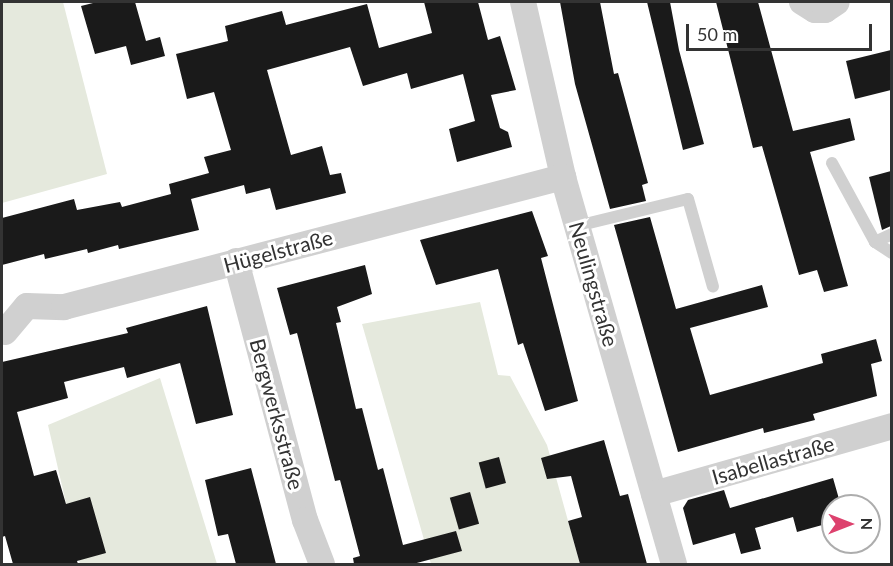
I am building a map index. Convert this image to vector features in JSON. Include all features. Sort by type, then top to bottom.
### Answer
[{"type":"street","name":"Neulingstraße","points":[[523,2],[563,177],[674,564]]},
{"type":"street","points":[[802,2],[815,10],[825,10],[837,2]]},
{"type":"street","name":"Hügelstraße","points":[[3,332],[27,306],[63,307],[563,177]]},
{"type":"street","name":"Bergwerksstraße","points":[[236,261],[305,520],[322,564]]},
{"type":"street","name":"Isabellastraße","points":[[654,494],[891,426]]},
{"type":"lane","points":[[832,163],[875,242],[891,253]]},
{"type":"lane","points":[[577,226],[688,199],[712,286]]},
{"type":"lane","points":[[875,242],[891,234]]},
{"type":"shaded area","points":[[2,2],[63,2],[107,174],[2,203]]},
{"type":"shaded area","points":[[480,302],[498,375],[510,376],[547,445],[580,564],[431,564],[362,324]]},
{"type":"shaded area","points":[[160,378],[217,564],[80,564],[48,425]]},
{"type":"building","points":[[97,2],[135,2],[146,41],[160,37],[165,56],[131,65],[126,46],[95,54],[81,6]]},
{"type":"building","points":[[424,2],[478,2],[488,40],[500,36],[516,90],[491,95],[500,128],[508,132],[512,147],[457,162],[449,129],[475,121],[463,74],[411,89],[407,73],[363,86],[350,47],[267,70],[291,155],[322,146],[330,175],[341,173],[346,193],[276,210],[270,188],[246,194],[244,185],[191,199],[199,230],[119,249],[118,245],[88,253],[87,249],[45,259],[44,254],[2,265],[2,218],[74,199],[77,210],[120,202],[122,207],[171,194],[169,184],[209,173],[204,157],[231,150],[214,92],[187,99],[176,54],[228,41],[225,26],[282,11],[286,25],[367,4],[379,48],[432,33]]},
{"type":"building","points":[[560,2],[600,2],[614,74],[618,73],[648,183],[642,185],[646,201],[610,209],[575,84]]},
{"type":"building","points":[[647,2],[670,2],[679,50],[704,144],[683,150]]},
{"type":"building","points":[[716,2],[758,2],[793,131],[850,118],[855,140],[810,152],[848,286],[824,292],[817,270],[799,275],[762,146],[753,148]]},
{"type":"building","points":[[891,50],[891,90],[855,99],[846,61]]},
{"type":"building","points":[[891,171],[891,226],[882,230],[869,177]]},
{"type":"building","points":[[532,211],[548,256],[541,258],[578,401],[545,411],[523,343],[518,345],[498,269],[436,285],[420,240]]},
{"type":"building","points":[[650,217],[676,309],[762,285],[768,307],[690,328],[710,395],[823,363],[821,354],[876,339],[882,361],[871,364],[877,396],[813,414],[815,420],[764,433],[763,428],[678,452],[614,225]]},
{"type":"building","points":[[365,265],[372,294],[337,307],[341,322],[336,323],[356,409],[362,408],[378,470],[383,468],[403,545],[456,531],[462,551],[413,564],[354,564],[353,558],[360,556],[340,480],[335,481],[297,333],[290,335],[277,288]]},
{"type":"building","points":[[207,306],[233,415],[196,424],[180,363],[127,378],[124,367],[64,382],[68,398],[17,412],[34,476],[56,470],[66,504],[90,497],[106,553],[77,561],[78,564],[13,564],[5,536],[2,537],[2,362],[128,333],[126,328]]},
{"type":"building","points":[[604,440],[620,496],[628,494],[647,564],[580,564],[568,521],[582,517],[571,476],[547,479],[541,458]]},
{"type":"building","points":[[499,457],[506,483],[486,489],[479,462]]},
{"type":"building","points":[[251,468],[276,564],[236,564],[228,534],[218,536],[205,480]]},
{"type":"building","points":[[833,478],[838,494],[821,494],[821,525],[797,532],[793,517],[755,528],[761,549],[741,554],[735,533],[693,545],[683,508],[688,500],[724,490],[730,508]]},
{"type":"building","points":[[470,492],[479,524],[459,530],[450,498]]}]
